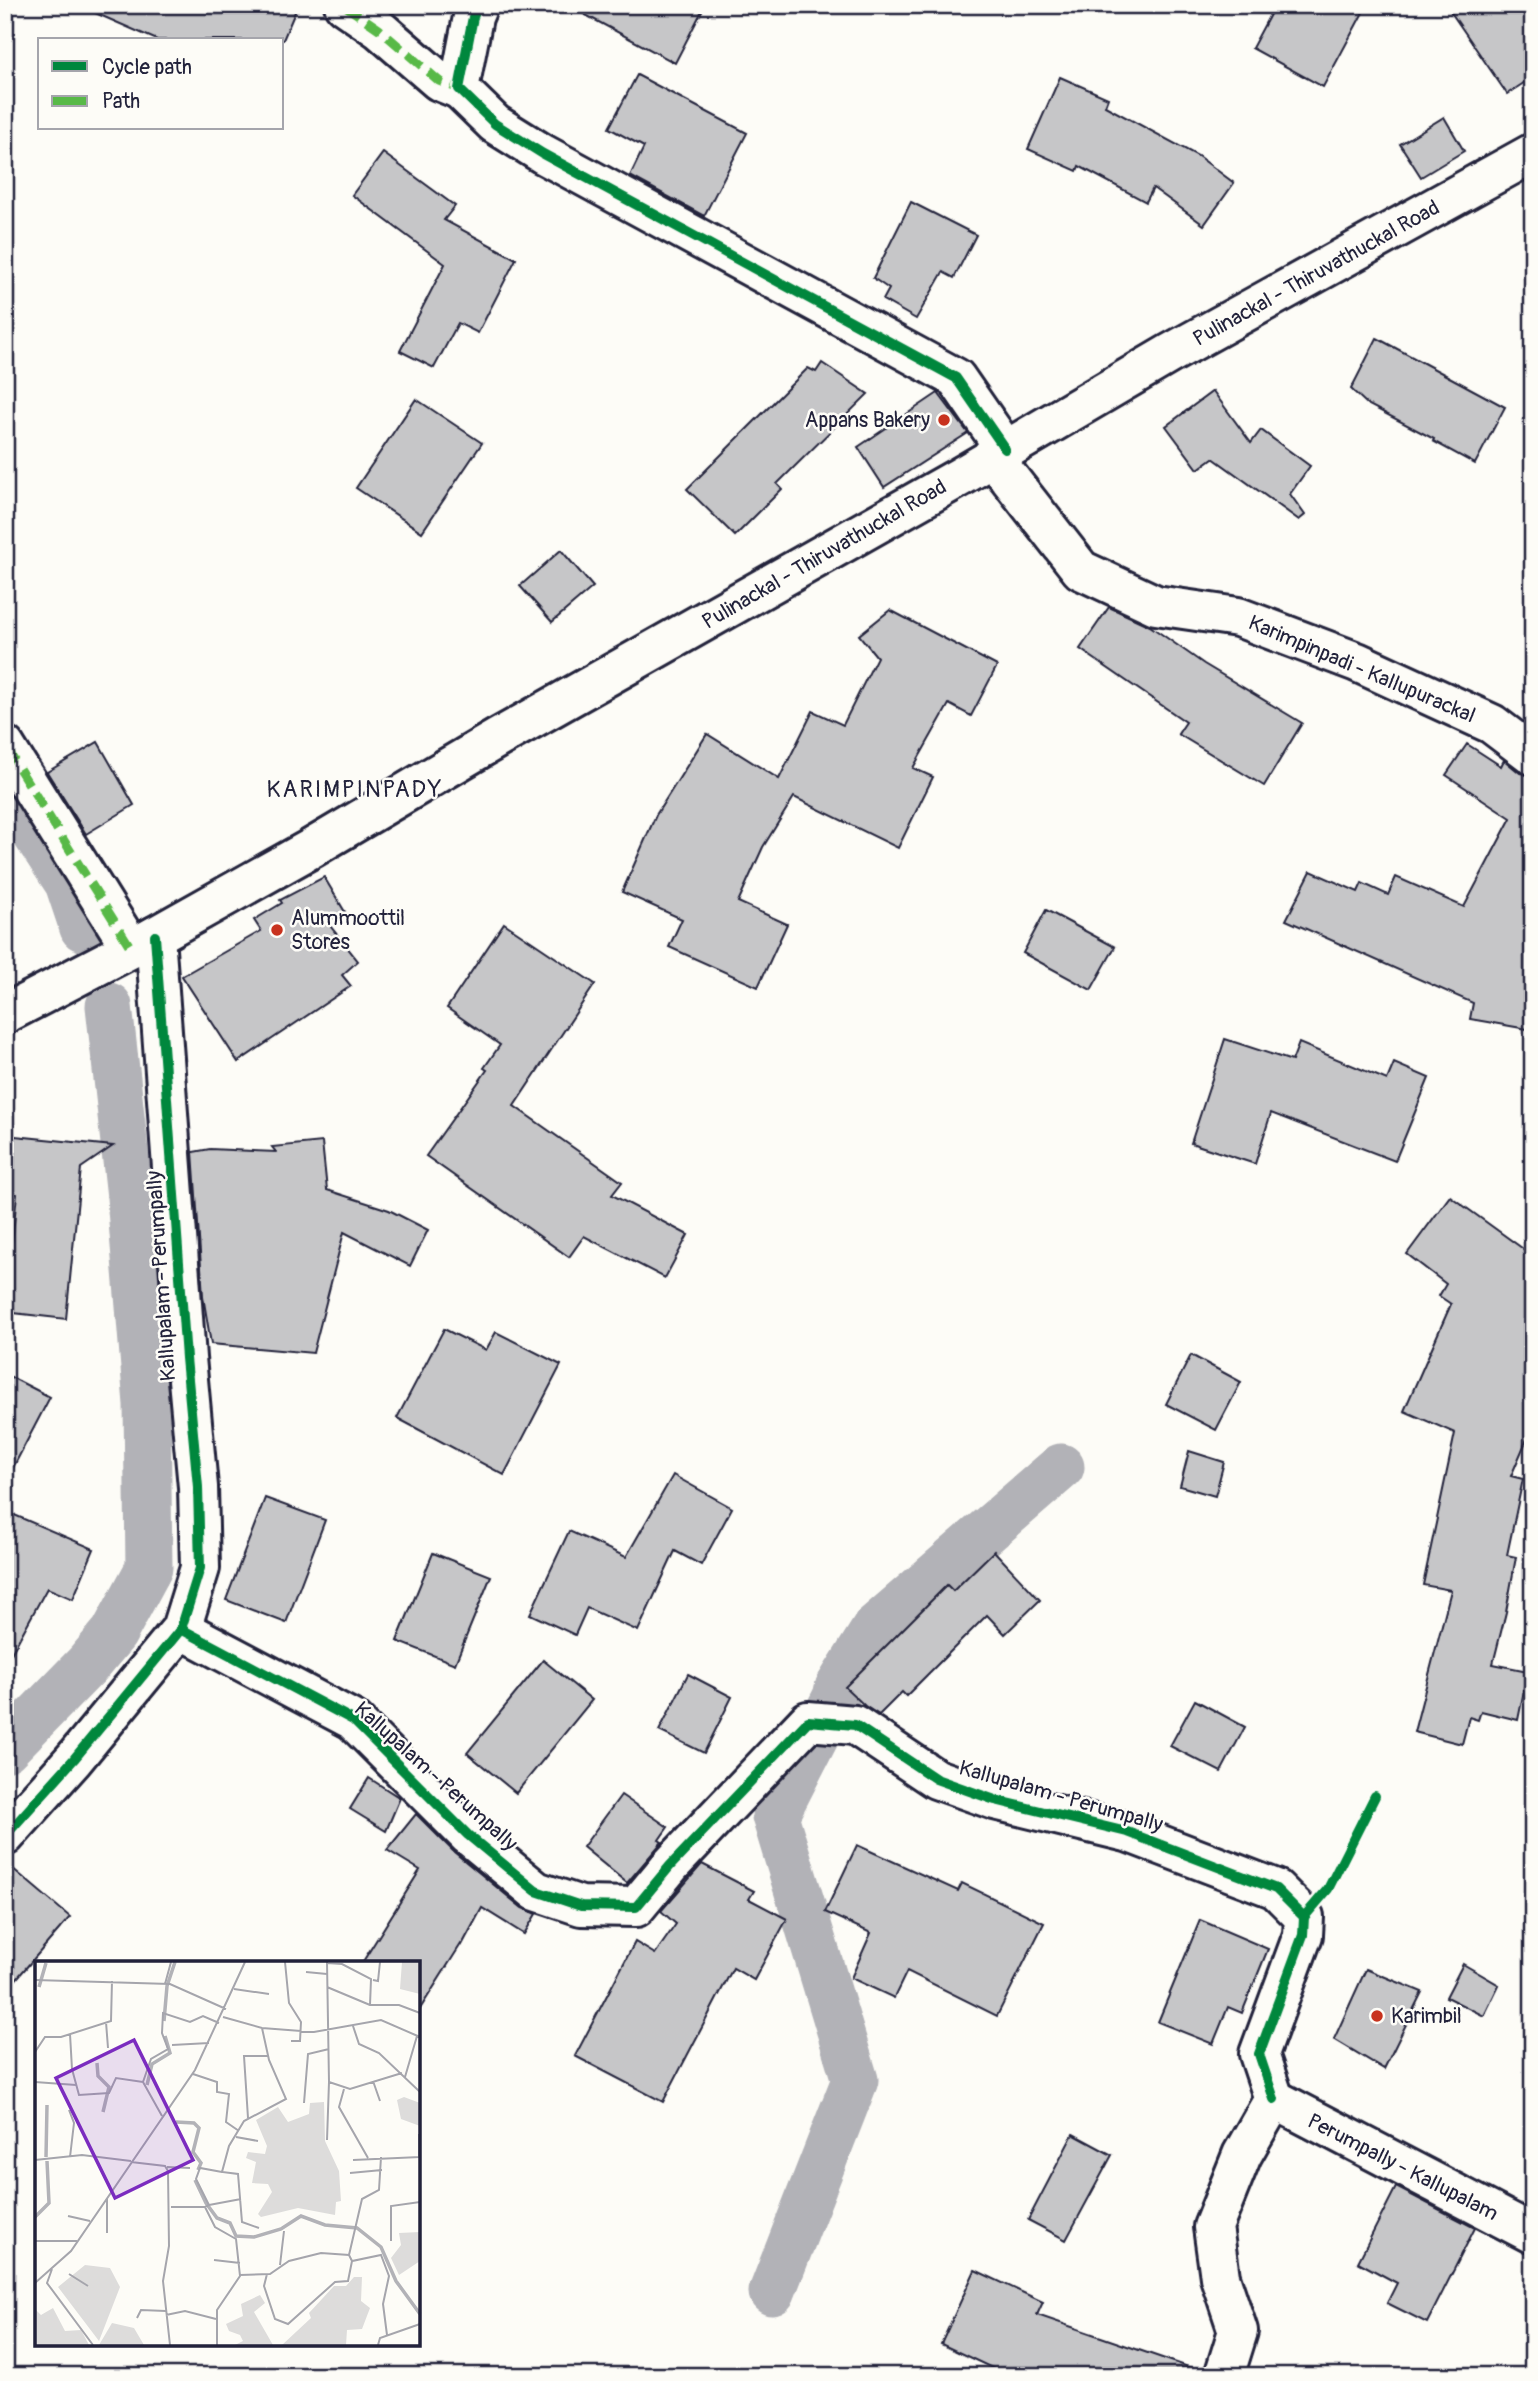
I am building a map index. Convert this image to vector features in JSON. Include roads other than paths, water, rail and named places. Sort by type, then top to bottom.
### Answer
[{"type":"street","name":"Karimpinpadi - Kallupurackal","points":[[344,5],[379,29],[439,81],[459,89],[495,124],[543,154],[956,378],[998,452],[1081,569],[1156,605],[1238,618],[1357,662],[1492,724],[1533,755]]},
{"type":"street","points":[[459,89],[473,17],[478,5]]},
{"type":"street","name":"Pulinackal - Thiruvathuckal Road","points":[[5,1014],[134,947],[367,816],[498,738],[960,477],[998,452],[1171,352],[1533,153]]},
{"type":"street","points":[[5,746],[134,947]]},
{"type":"street","name":"Kallupalam - Perumpally","points":[[134,947],[186,1358],[198,1487],[200,1568],[181,1629],[353,1720],[468,1835],[536,1891],[581,1906],[636,1907],[670,1866],[808,1721],[855,1725],[936,1779],[995,1800],[1128,1832],[1276,1889],[1304,1917],[1303,1936],[1259,2054],[1273,2099]]},
{"type":"street","points":[[5,1836],[74,1759],[181,1629]]},
{"type":"street","points":[[1224,2376],[1238,2331],[1220,2277],[1213,2227],[1242,2155],[1273,2099]]},
{"type":"street","name":"Perumpally - Kallupalam","points":[[1273,2099],[1533,2234]]},
{"type":"waterway","points":[[5,787],[68,883],[83,928]]},
{"type":"waterway","points":[[5,1749],[87,1665],[114,1633],[149,1568],[147,1404],[130,1197],[109,1006]]},
{"type":"waterway","points":[[772,2292],[855,2080],[775,1816],[836,1697],[838,1688],[876,1627],[1061,1467]]},
{"type":"place","name":"Appans Bakery","points":[[944,420]]},
{"type":"place","name":"Alummoottil Stores","points":[[277,930]]},
{"type":"place","name":"Karimbil","points":[[1377,2016]]},
{"type":"district","name":"KARIMPINPADY","points":[[355,789]]}]
